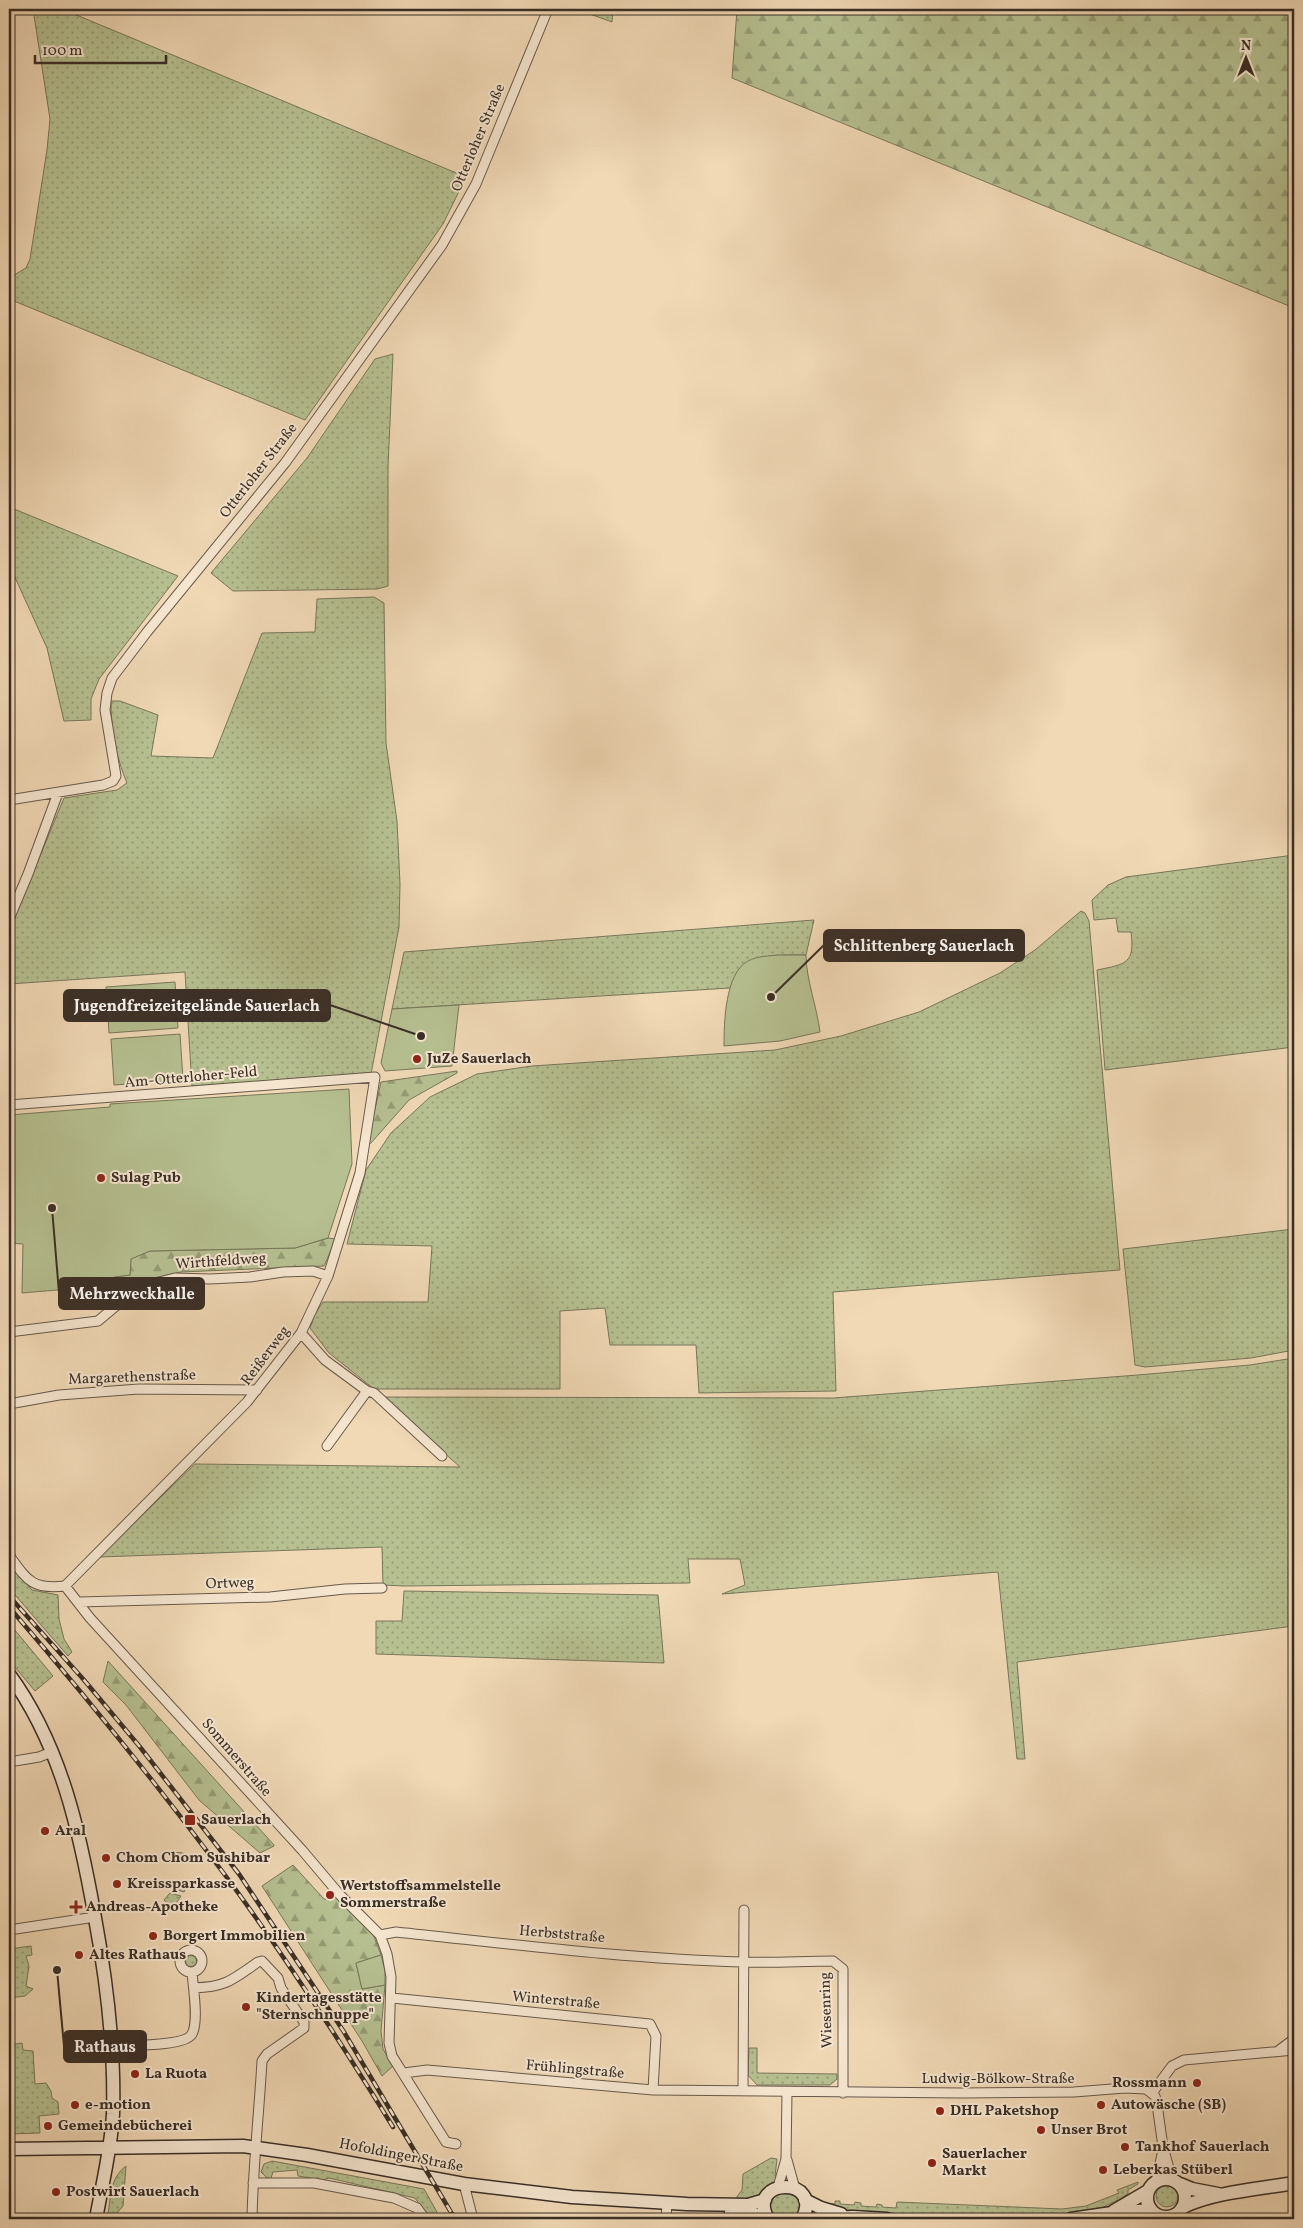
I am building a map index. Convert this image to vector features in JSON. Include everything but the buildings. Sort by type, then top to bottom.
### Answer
[{"type":"main road","points":[[10,1678],[28,1701],[52,1752],[70,1800],[82,1848],[106,1982],[112,2046],[113,2093],[109,2149],[96,2219]]},
{"type":"main road","name":"Hofoldinger Straße","points":[[9,2149],[109,2149],[188,2145],[257,2147],[464,2184],[572,2197],[687,2204],[748,2205],[765,2200]]},
{"type":"main road","points":[[1112,2213],[1164,2178],[1198,2191],[1223,2195]]},
{"type":"main road","points":[[1176,2182],[1185,2195],[1179,2213]]},
{"type":"main road","points":[[1071,2219],[1112,2213],[1169,2217],[1179,2213],[1192,2202],[1294,2183]]},
{"type":"main road","points":[[768,2219],[764,2209],[765,2200],[778,2187],[784,2186],[795,2189],[805,2200],[821,2208],[854,2217]]},
{"type":"main road","points":[[1152,2186],[1148,2204],[1158,2215]]},
{"type":"main road","points":[[802,2219],[806,2207],[805,2200]]},
{"type":"main road","name":"Hofoldinger Straße","points":[[687,2204],[753,2214],[768,2219]]},
{"type":"main road","points":[[807,2219],[854,2217],[887,2219]]},
{"type":"street","name":"Otterloher Straße","points":[[58,793],[103,785],[113,781],[116,776],[105,710],[107,693],[112,678],[147,632],[285,463],[442,245],[476,184],[548,9]]},
{"type":"street","points":[[9,800],[44,793],[58,793],[9,919]]},
{"type":"street","name":"Am-Otterloher-Feld","points":[[9,1105],[375,1077]]},
{"type":"street","name":"Reißerweg","points":[[65,1586],[257,1390],[301,1333],[328,1276],[360,1173],[375,1077]]},
{"type":"street","name":"Wirthfeldweg","points":[[9,1332],[98,1321],[123,1300],[151,1284],[175,1278],[250,1277],[282,1272],[313,1271],[328,1276]]},
{"type":"street","points":[[301,1333],[325,1360],[367,1391],[374,1394],[442,1456]]},
{"type":"street","name":"Margarethenstraße","points":[[9,1404],[59,1395],[139,1389],[257,1390]]},
{"type":"street","points":[[327,1446],[367,1391]]},
{"type":"street","points":[[9,1555],[30,1583],[49,1588],[65,1586]]},
{"type":"street","name":"Sommerstraße","points":[[65,1586],[90,1618],[340,1894],[380,1934],[390,1964],[392,1998],[389,2044],[392,2056],[446,2142],[456,2144]]},
{"type":"street","name":"Ortweg","points":[[79,1602],[270,1597],[345,1589],[382,1588]]},
{"type":"street","points":[[9,1762],[40,1757],[52,1752]]},
{"type":"street","points":[[744,1910],[743,2091],[787,2092],[786,2159],[778,2187]]},
{"type":"street","points":[[9,1930],[95,1917]]},
{"type":"street","name":"Herbststraße","points":[[380,1934],[396,1932],[560,1950],[743,1962]]},
{"type":"street","points":[[194,1988],[224,1985],[258,1962],[262,1962],[278,1978],[280,1988],[303,2019],[304,2028],[267,2054],[262,2061],[252,2219]]},
{"type":"street","name":"Wiesenring","points":[[743,1962],[833,1962],[843,1969],[843,2092]]},
{"type":"street","points":[[112,2046],[167,2044],[188,2039],[194,2028],[192,1972]]},
{"type":"street","name":"Winterstraße","points":[[392,1998],[650,2024],[656,2036],[653,2090]]},
{"type":"street","points":[[1278,2051],[1294,2038]]},
{"type":"street","points":[[1176,2182],[1163,2147],[1157,2104],[1152,2093],[1172,2066],[1184,2060],[1294,2050]]},
{"type":"street","name":"Frühlingstraße","points":[[404,2073],[427,2070],[653,2090],[743,2091]]},
{"type":"street","name":"Ludwig-Bölkow-Straße","points":[[787,2092],[1074,2092],[1125,2088],[1146,2089],[1152,2093]]},
{"type":"street","points":[[1152,2186],[1163,2147]]},
{"type":"street","points":[[786,2159],[795,2189]]},
{"type":"street","points":[[253,2183],[314,2183],[394,2198],[417,2208],[425,2219]]},
{"type":"street","points":[[464,2184],[473,2219]]},
{"type":"street","points":[[666,2219],[667,2203]]},
{"type":"green space","points":[[33,9],[62,9],[466,177],[443,224],[305,420],[9,299],[9,278],[26,268],[30,259],[50,119]]},
{"type":"green space","points":[[576,9],[613,9],[612,22]]},
{"type":"green space","points":[[737,9],[1294,9],[1294,308],[732,78]]},
{"type":"green space","points":[[393,354],[388,467],[388,586],[377,589],[233,591],[211,573],[307,458],[375,359]]},
{"type":"green space","points":[[9,507],[178,576],[99,679],[91,699],[91,720],[64,721],[47,648],[9,564]]},
{"type":"green space","points":[[374,597],[384,603],[386,743],[397,821],[400,884],[399,927],[371,1074],[192,1086],[185,972],[9,984],[9,931],[64,798],[117,790],[127,783],[115,743],[111,701],[120,701],[158,715],[151,756],[213,758],[262,633],[315,632],[317,599]]},
{"type":"green space","points":[[1294,855],[1294,1047],[1105,1070],[1097,970],[1122,964],[1126,961],[1130,957],[1132,943],[1131,932],[1118,932],[1116,918],[1094,920],[1092,900],[1108,885],[1126,877]]},
{"type":"green space","points":[[1081,911],[1085,913],[1089,921],[1120,1270],[833,1292],[836,1391],[699,1393],[696,1345],[610,1345],[605,1308],[560,1311],[560,1389],[374,1389],[329,1353],[310,1328],[315,1314],[323,1302],[428,1302],[432,1246],[347,1244],[366,1170],[391,1133],[430,1097],[477,1074],[532,1066],[775,1050],[841,1036],[919,1012],[1000,973],[1035,950]]},
{"type":"green space","points":[[814,920],[806,955],[782,955],[762,958],[745,968],[737,976],[730,988],[392,1009],[404,952]]},
{"type":"green space","points":[[779,955],[806,955],[806,964],[820,1032],[780,1041],[724,1046],[727,999],[730,987],[740,967],[752,959]]},
{"type":"green space","points":[[175,982],[178,1028],[109,1033],[106,987]]},
{"type":"green space","points":[[459,1005],[452,1066],[385,1071],[381,1063],[392,1009]]},
{"type":"green space","points":[[180,1034],[183,1080],[114,1085],[111,1039]]},
{"type":"green space","points":[[457,1071],[457,1073],[409,1100],[371,1143],[367,1145],[381,1082]]},
{"type":"green space","points":[[349,1089],[352,1164],[328,1238],[295,1248],[150,1251],[131,1259],[130,1275],[114,1277],[104,1286],[22,1293],[23,1244],[9,1243],[9,1115],[110,1107],[110,1104]]},
{"type":"green space","points":[[1294,1229],[1294,1350],[1251,1358],[1145,1367],[1135,1365],[1123,1249]]},
{"type":"green space","points":[[328,1238],[336,1239],[324,1266],[181,1272],[140,1281],[106,1306],[104,1286],[114,1277],[130,1275],[131,1258],[150,1251],[295,1248]]},
{"type":"green space","points":[[1294,1358],[1294,1626],[1017,1662],[1025,1759],[1017,1759],[998,1572],[722,1594],[745,1585],[740,1559],[688,1559],[690,1583],[404,1586],[383,1585],[382,1547],[99,1557],[195,1464],[460,1467],[382,1397],[833,1398],[1138,1375],[1250,1365]]},
{"type":"green space","points":[[9,1563],[32,1590],[58,1595],[59,1619],[64,1639],[72,1652],[68,1656],[9,1588]]},
{"type":"green space","points":[[404,1591],[658,1595],[664,1663],[376,1654],[376,1621],[402,1621]]},
{"type":"green space","points":[[9,1623],[53,1676],[35,1691],[9,1660]]},
{"type":"green space","points":[[108,1661],[274,1846],[260,1853],[199,1800],[126,1705],[103,1682]]},
{"type":"green space","points":[[172,1852],[183,1853],[186,1860],[179,1862],[172,1856]]},
{"type":"green space","points":[[293,1865],[324,1899],[329,1900],[335,1895],[373,1934],[381,1955],[356,1963],[362,1989],[385,1985],[381,2031],[383,2049],[393,2066],[382,2076],[362,2041],[262,1886]]},
{"type":"green space","points":[[175,1881],[188,1881],[184,1892],[172,1888]]},
{"type":"green space","points":[[170,1893],[181,1896],[173,1908],[164,1900]]},
{"type":"green space","points":[[31,1946],[32,1955],[26,1956],[29,1966],[26,1986],[33,1989],[25,1996],[9,1998],[9,1949]]},
{"type":"green space","points":[[191,1955],[197,1961],[191,1967],[185,1961]]},
{"type":"green space","points":[[381,1955],[385,1971],[385,1985],[362,1989],[356,1963]]},
{"type":"green space","points":[[22,2043],[23,2050],[33,2051],[35,2084],[46,2083],[51,2091],[52,2098],[58,2102],[59,2114],[39,2116],[40,2133],[9,2134],[9,2045]]},
{"type":"green space","points":[[749,2048],[757,2048],[757,2073],[837,2074],[837,2079],[830,2085],[757,2085],[748,2075]]},
{"type":"green space","points":[[771,2158],[777,2159],[775,2176],[778,2177],[773,2184],[759,2196],[733,2202],[742,2190],[743,2174]]},
{"type":"green space","points":[[272,2161],[424,2189],[441,2219],[430,2219],[415,2198],[329,2178],[323,2180],[298,2176],[297,2170],[273,2172],[271,2178],[268,2179],[261,2172],[264,2164]]},
{"type":"green space","points":[[126,2166],[123,2206],[116,2214],[108,2214],[114,2182]]},
{"type":"green space","points":[[1138,2182],[1138,2184],[1128,2190],[1128,2194],[1103,2207],[1077,2214],[1057,2216],[984,2218],[916,2215],[824,2208],[823,2203],[835,2204],[835,2201],[840,2201],[840,2204],[854,2205],[855,2202],[861,2203],[861,2206],[876,2207],[877,2204],[882,2205],[882,2207],[896,2208],[897,2202],[1062,2209],[1086,2206],[1119,2193],[1117,2190]]},
{"type":"green space","points":[[1163,2185],[1171,2185],[1178,2192],[1178,2200],[1171,2207],[1163,2207],[1156,2200],[1156,2192]]},
{"type":"green space","points":[[784,2191],[796,2195],[802,2206],[796,2219],[775,2219],[770,2211],[773,2199]]},
{"type":"railway","points":[[9,1596],[84,1680],[140,1747],[239,1874],[344,2032],[455,2219]]},
{"type":"railway","points":[[9,1607],[119,1739],[225,1875],[312,1999],[393,2127]]},
{"type":"place","name":"Schlittenberg Sauerlach","points":[[771,997]]},
{"type":"place","name":"Jugendfreizeitgelände Sauerlach","points":[[421,1036]]},
{"type":"place","name":"JuZe Sauerlach","points":[[417,1059]]},
{"type":"place","name":"Sulag Pub","points":[[101,1178]]},
{"type":"place","name":"Mehrzweckhalle","points":[[52,1208]]},
{"type":"place","name":"Sauerlach","points":[[190,1820]]},
{"type":"place","name":"Aral","points":[[45,1831]]},
{"type":"place","name":"Chom Chom Sushibar","points":[[106,1858]]},
{"type":"place","name":"Kreissparkasse","points":[[117,1884]]},
{"type":"place","name":"Wertstoffsammelstelle Sommerstraße","points":[[330,1895]]},
{"type":"place","name":"Andreas-Apotheke","points":[[76,1907]]},
{"type":"place","name":"Borgert Immobilien","points":[[153,1936]]},
{"type":"place","name":"Altes Rathaus","points":[[79,1955]]},
{"type":"place","name":"Rathaus","points":[[57,1970]]},
{"type":"place","name":"Kindertagesstätte \"Sternschnuppe\"","points":[[246,2007]]},
{"type":"place","name":"La Ruota","points":[[135,2074]]},
{"type":"place","name":"Rossmann","points":[[1197,2083]]},
{"type":"place","name":"e-motion","points":[[75,2105]]},
{"type":"place","name":"Autowäsche (SB)","points":[[1101,2105]]},
{"type":"place","name":"DHL Paketshop","points":[[940,2111]]},
{"type":"place","name":"Gemeindebücherei","points":[[48,2126]]},
{"type":"place","name":"Unser Brot","points":[[1041,2130]]},
{"type":"place","name":"Tankhof Sauerlach","points":[[1125,2147]]},
{"type":"place","name":"Sauerlacher Markt","points":[[932,2163]]},
{"type":"place","name":"Leberkas Stüberl","points":[[1103,2170]]},
{"type":"place","name":"Postwirt Sauerlach","points":[[56,2192]]}]
